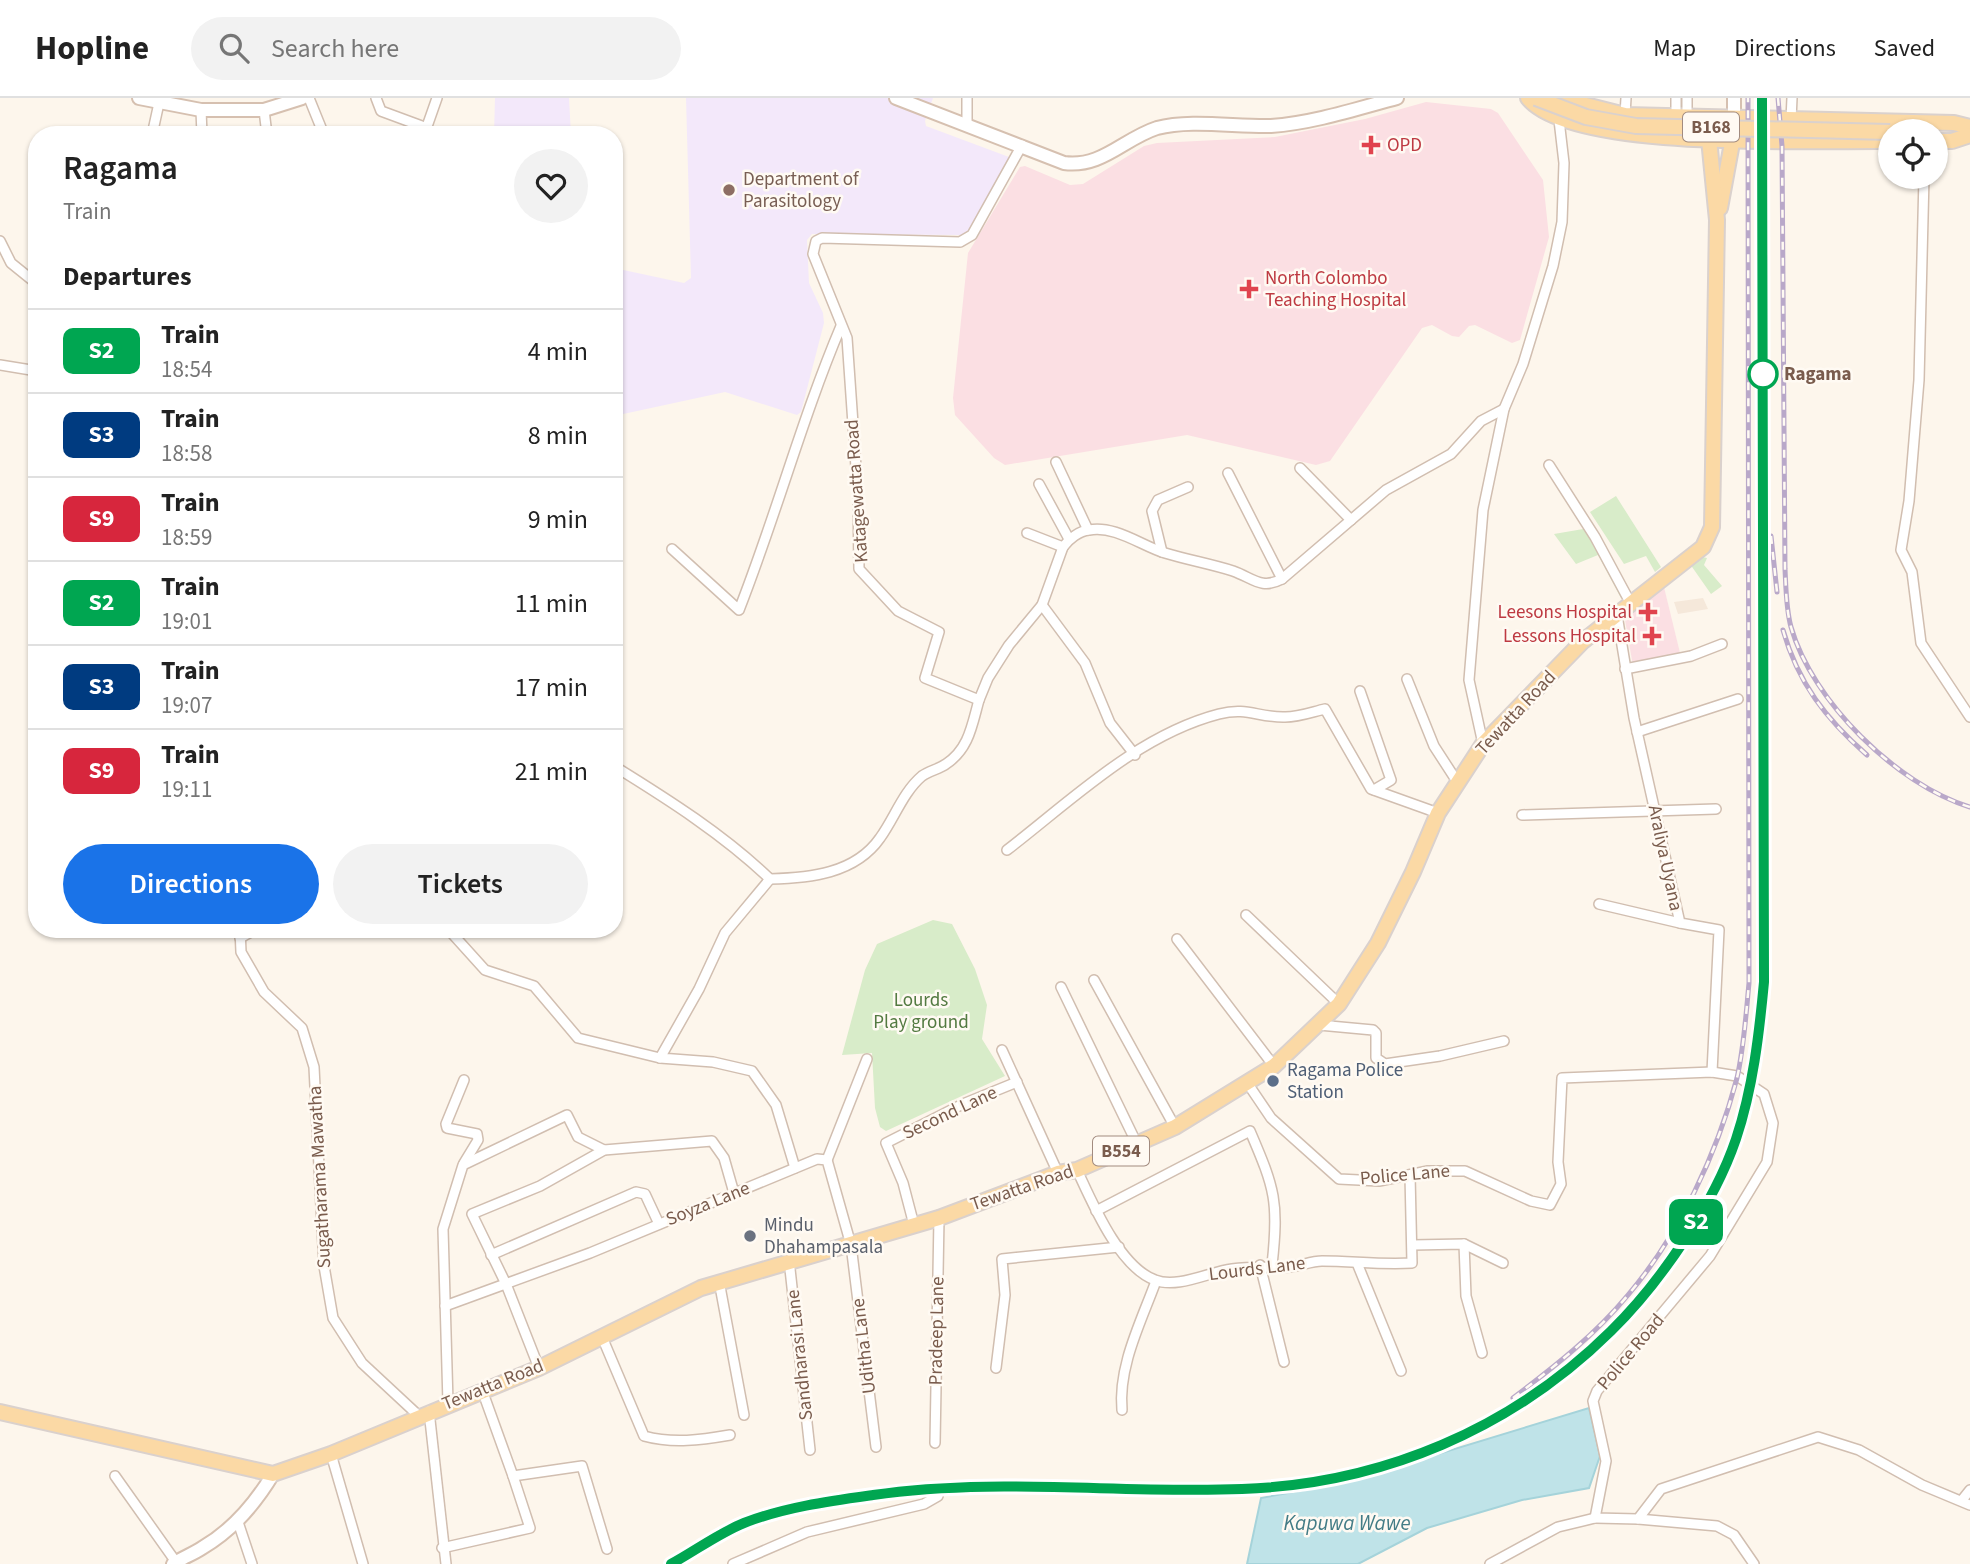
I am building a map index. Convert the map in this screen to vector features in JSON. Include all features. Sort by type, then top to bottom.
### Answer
[{"type":"main road","name":"B168","points":[[1528,98],[1536,108],[1559,120],[1607,132],[1707,138],[1878,141]]},
{"type":"main road","name":"B168","points":[[1536,98],[1586,117],[1636,125],[1878,131]]},
{"type":"main road","name":"B168","points":[[1558,98],[1590,103],[1625,116],[1954,123],[1970,131]]},
{"type":"main road","name":"Tewatta Road","points":[[273,1474],[331,1454],[448,1403],[539,1368],[719,1281],[939,1218],[1058,1173],[1077,1170],[1175,1127],[1248,1084],[1274,1066],[1320,1025],[1339,1004],[1378,943],[1438,813],[1483,744],[1583,642],[1703,547],[1712,527],[1717,220],[1707,119]]},
{"type":"main road","name":"Tewatta Road","points":[[1717,220],[1734,138],[1734,119]]},
{"type":"main road","points":[[1948,132],[1970,131]]},
{"type":"main road","points":[[1948,141],[1970,131]]},
{"type":"main road","points":[[0,1412],[273,1474]]},
{"type":"street","points":[[139,98],[201,110],[264,110],[302,98]]},
{"type":"street","points":[[309,98],[320,126]]},
{"type":"street","points":[[376,98],[381,111],[413,126]]},
{"type":"street","points":[[428,126],[437,98]]},
{"type":"street","points":[[895,98],[967,123],[1064,163],[1080,165],[1098,161],[1143,134],[1161,127],[1271,126],[1318,118],[1397,98]]},
{"type":"street","points":[[967,98],[967,123]]},
{"type":"street","points":[[1625,116],[1626,98]]},
{"type":"street","points":[[1676,98],[1681,118]]},
{"type":"street","points":[[1681,118],[1687,98]]},
{"type":"street","points":[[1734,98],[1734,119]]},
{"type":"street","points":[[1791,120],[1792,98]]},
{"type":"street","points":[[155,126],[164,102]]},
{"type":"street","points":[[201,110],[202,126]]},
{"type":"street","points":[[264,110],[266,126]]},
{"type":"street","points":[[1483,744],[1469,680],[1483,510],[1504,409],[1523,364],[1553,266],[1562,222],[1564,163],[1559,120]]},
{"type":"street","name":"Katagewatta Road","points":[[979,700],[925,677],[939,632],[898,611],[859,569],[858,496],[847,338],[813,254],[816,241],[822,238],[960,242],[972,235],[1022,145]]},
{"type":"street","points":[[1924,189],[1919,380],[1909,502],[1901,550],[1912,572],[1921,643],[1970,717]]},
{"type":"street","points":[[0,241],[11,263],[28,277]]},
{"type":"street","points":[[672,549],[740,610],[769,534],[822,371],[841,326]]},
{"type":"street","points":[[0,365],[28,370]]},
{"type":"street","points":[[623,772],[746,856],[770,879],[809,878],[849,865],[880,840],[898,808],[922,777],[948,764],[967,744],[988,678],[1009,645],[1042,605],[1066,543],[1088,530],[1107,530],[1162,552],[1236,572],[1257,583],[1270,585],[1282,579],[1386,491],[1451,454],[1482,421],[1504,409]]},
{"type":"street","points":[[1056,462],[1088,530]]},
{"type":"street","points":[[1549,465],[1595,537],[1631,604]]},
{"type":"street","points":[[1300,468],[1351,520]]},
{"type":"street","points":[[1228,473],[1282,579]]},
{"type":"street","points":[[1039,484],[1066,543]]},
{"type":"street","points":[[1162,552],[1152,511],[1158,500],[1188,487]]},
{"type":"street","points":[[1027,533],[1066,543]]},
{"type":"street","points":[[1042,605],[1085,663],[1110,723],[1135,755]]},
{"type":"street","name":"Araliya Uyana","points":[[1617,615],[1637,732],[1679,923],[1719,930],[1712,1072]]},
{"type":"street","points":[[1625,669],[1691,656],[1722,644]]},
{"type":"street","points":[[1407,679],[1434,746],[1458,783]]},
{"type":"street","points":[[1360,691],[1391,780],[1374,790]]},
{"type":"street","points":[[1637,732],[1738,699]]},
{"type":"street","points":[[1007,850],[1109,771],[1171,732],[1219,714],[1247,710],[1286,718],[1325,709],[1374,790],[1438,813]]},
{"type":"street","points":[[1522,816],[1654,809],[1716,809]]},
{"type":"street","points":[[660,1058],[699,989],[725,933],[770,879]]},
{"type":"street","points":[[1599,904],[1679,923]]},
{"type":"street","points":[[1246,915],[1339,1004]]},
{"type":"street","name":"Sugatharama Mawatha","points":[[241,938],[242,952],[264,992],[302,1028],[314,1067],[324,1266],[333,1318],[362,1363],[424,1413]]},
{"type":"street","points":[[456,938],[485,971],[534,986],[578,1038],[660,1058],[713,1062],[752,1072],[776,1105],[795,1168]]},
{"type":"street","points":[[1177,939],[1274,1066]]},
{"type":"street","points":[[1094,980],[1175,1127]]},
{"type":"street","points":[[1061,987],[1137,1144]]},
{"type":"street","points":[[1320,1025],[1373,1030],[1376,1033],[1376,1058],[1384,1064],[1440,1056],[1504,1041]]},
{"type":"street","points":[[1002,1050],[1058,1173]]},
{"type":"street","points":[[851,1245],[827,1160],[867,1059]]},
{"type":"street","name":"Police Road","points":[[1558,1162],[1562,1077],[1712,1072],[1737,1076],[1764,1094],[1773,1123],[1767,1162],[1710,1256],[1597,1391],[1593,1401],[1606,1461],[1595,1518]]},
{"type":"street","points":[[448,1403],[443,1229],[463,1165],[478,1140],[477,1134],[447,1128],[446,1124],[464,1080]]},
{"type":"street","name":"Second Lane","points":[[914,1225],[903,1183],[886,1143],[963,1104],[1017,1082]]},
{"type":"street","name":"Police Lane","points":[[1248,1084],[1271,1118],[1339,1179],[1379,1181],[1428,1171],[1465,1171],[1531,1201],[1550,1205],[1561,1184],[1558,1162]]},
{"type":"street","points":[[463,1165],[567,1115],[579,1137],[604,1150]]},
{"type":"street","points":[[1096,1211],[1250,1131],[1270,1178],[1276,1205],[1272,1265]]},
{"type":"street","points":[[539,1368],[506,1284],[472,1214],[540,1185],[604,1150],[712,1141],[724,1158],[734,1193]]},
{"type":"street","name":"Soyza Lane","points":[[445,1306],[659,1224],[817,1159],[827,1160]]},
{"type":"street","points":[[1077,1170],[1096,1211],[1119,1247],[1140,1271],[1156,1281],[1126,1367],[1120,1391],[1122,1410]]},
{"type":"street","points":[[1410,1175],[1413,1245],[1464,1244],[1503,1263]]},
{"type":"street","points":[[491,1255],[636,1192],[645,1194],[659,1224]]},
{"type":"street","name":"Pradeep Lane","points":[[935,1443],[939,1218]]},
{"type":"street","points":[[1464,1244],[1466,1296],[1482,1353]]},
{"type":"street","name":"Uditha Lane","points":[[851,1245],[876,1447]]},
{"type":"street","name":"Lourds Lane","points":[[1156,1281],[1186,1282],[1207,1273],[1260,1265],[1291,1267],[1318,1261],[1378,1265],[1412,1263],[1413,1245]]},
{"type":"street","points":[[996,1368],[1005,1295],[1002,1259],[1119,1247]]},
{"type":"street","name":"Sandharasi Lane","points":[[789,1260],[810,1450]]},
{"type":"street","points":[[1357,1263],[1401,1371]]},
{"type":"street","points":[[1260,1265],[1284,1362]]},
{"type":"street","points":[[719,1281],[744,1415]]},
{"type":"street","points":[[603,1337],[644,1436],[661,1441],[700,1441],[730,1435]]},
{"type":"street","points":[[442,1548],[530,1528],[482,1390]]},
{"type":"street","points":[[424,1413],[446,1564]]},
{"type":"street","points":[[1638,1519],[1661,1489],[1818,1437],[1859,1450],[1922,1485],[1966,1503],[1970,1490]]},
{"type":"street","points":[[331,1454],[363,1564]]},
{"type":"street","points":[[513,1476],[582,1466],[607,1549]]},
{"type":"street","points":[[116,1476],[176,1563],[204,1548],[238,1522],[273,1474]]},
{"type":"street","points":[[733,1564],[807,1532],[924,1504],[938,1496]]},
{"type":"street","points":[[1490,1564],[1558,1527],[1595,1518],[1638,1519],[1717,1527],[1734,1535],[1754,1564]]},
{"type":"street","points":[[238,1522],[252,1564]]},
{"type":"shaded area","points":[[495,98],[569,98],[571,126],[494,126]]},
{"type":"shaded area","points":[[686,98],[933,98],[925,121],[926,126],[1009,157],[1010,164],[969,230],[962,235],[812,234],[807,240],[809,283],[823,313],[824,323],[801,412],[797,415],[725,392],[623,414],[623,270],[684,283],[691,278]]},
{"type":"shaded area","name":"North Colombo Teaching Hospital","points":[[1426,102],[1491,109],[1498,113],[1543,180],[1549,237],[1520,340],[1512,343],[1475,325],[1469,326],[1459,337],[1432,325],[1422,328],[1330,461],[1316,465],[1187,435],[1005,465],[994,458],[955,415],[953,398],[968,253],[1020,167],[1025,166],[1070,185],[1083,184],[1144,146],[1157,143],[1275,137],[1365,119]]},
{"type":"shaded area","name":"Lessons Hospital","points":[[1663,583],[1681,657],[1633,666],[1624,614]]},
{"type":"shaded area","points":[[1703,598],[1708,609],[1678,614],[1674,602]]},
{"type":"green space","points":[[1616,496],[1661,567],[1655,572],[1646,556],[1624,564],[1590,512]]},
{"type":"green space","points":[[1589,528],[1625,595],[1621,598],[1598,555],[1576,564],[1554,534]]},
{"type":"green space","points":[[1702,557],[1707,558],[1704,565],[1722,586],[1711,594],[1690,564]]},
{"type":"green space","name":"Lourds Play ground","points":[[933,920],[952,924],[975,969],[987,1005],[982,1039],[1005,1076],[886,1131],[880,1127],[875,1108],[872,1053],[842,1055],[865,970],[877,944]]},
{"type":"water","name":"Kapuwa Wawe","points":[[1589,1408],[1600,1456],[1589,1488],[1522,1500],[1427,1528],[1358,1564],[1247,1564],[1261,1498],[1343,1483]]},
{"type":"railway","points":[[1513,1398],[1602,1324],[1647,1272],[1680,1220],[1707,1164],[1719,1136],[1737,1078],[1749,983],[1748,98]]},
{"type":"railway","points":[[671,1564],[725,1532],[760,1517],[811,1504],[863,1496],[971,1486],[1242,1489],[1286,1486],[1374,1469],[1458,1439],[1536,1396],[1587,1356],[1630,1312],[1666,1267],[1700,1216],[1736,1139],[1751,1081],[1764,982],[1762,98]]},
{"type":"railway","points":[[1778,98],[1782,146],[1785,569],[1791,627],[1802,655],[1818,683],[1838,711],[1861,736],[1914,780],[1942,796],[1970,807]]},
{"type":"railway","points":[[1771,536],[1777,592]]},
{"type":"railway","points":[[1783,630],[1797,667],[1815,699],[1826,714],[1867,755]]},
{"type":"train","name":"S2","points":[[671,1564],[744,1523],[814,1503],[934,1486],[1242,1489],[1294,1485],[1348,1476],[1418,1455],[1499,1419],[1571,1370],[1636,1308],[1693,1227],[1735,1142],[1751,1084],[1759,1035],[1764,982],[1762,98]]},
{"type":"place","name":"OPD","points":[[1371,145]]},
{"type":"place","name":"Department of Parasitology","points":[[729,190]]},
{"type":"place","name":"North Colombo Teaching Hospital","points":[[1249,289]]},
{"type":"place","name":"Ragama","points":[[1763,374]]},
{"type":"place","name":"Leesons Hospital","points":[[1648,612]]},
{"type":"place","name":"Lessons Hospital","points":[[1652,636]]},
{"type":"place","name":"Ragama Police Station","points":[[1273,1081]]},
{"type":"place","name":"Mindu Dhahampasala","points":[[750,1236]]}]
